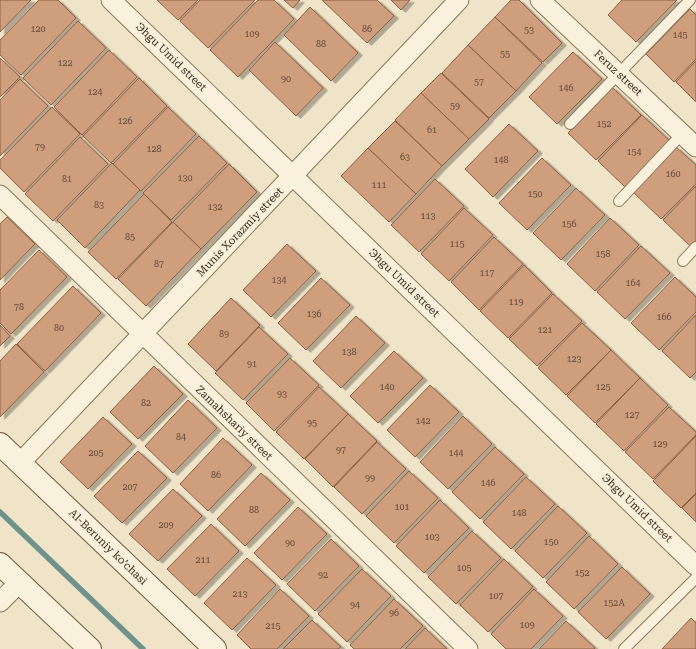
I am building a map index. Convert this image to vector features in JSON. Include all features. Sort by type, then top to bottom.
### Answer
[{"type":"main road","name":"Al-Beruniy ko’chasi","points":[[0,444],[215,649]]},
{"type":"main road","points":[[0,564],[90,649]]},
{"type":"street","name":"Эhgu Umid street","points":[[111,0],[696,566]]},
{"type":"street","name":"Munis Xorazmiy street","points":[[20,463],[460,0]]},
{"type":"street","name":"Feruz street","points":[[540,0],[619,74],[691,138]]},
{"type":"street","name":"Zamahshariy street","points":[[0,195],[468,649]]},
{"type":"street","points":[[0,602],[19,583]]},
{"type":"lane","points":[[570,124],[690,0]]},
{"type":"lane","points":[[620,201],[691,138]]},
{"type":"lane","points":[[683,261],[696,247]]},
{"type":"lane","points":[[624,649],[696,578]]},
{"type":"building","points":[[0,0],[31,0],[0,32]]},
{"type":"building","points":[[39,0],[58,0],[76,18],[21,75],[0,55],[0,40]]},
{"type":"building","points":[[157,0],[198,0],[178,20]]},
{"type":"building","points":[[200,0],[255,0],[208,48],[180,21]]},
{"type":"building","points":[[258,0],[274,0],[294,19],[238,77],[210,50]]},
{"type":"building","points":[[284,0],[300,0],[293,8]]},
{"type":"building","points":[[322,0],[377,0],[394,16],[367,43]]},
{"type":"building","points":[[391,0],[410,0],[401,10]]},
{"type":"building","points":[[511,0],[519,0],[562,43],[543,62],[495,17]]},
{"type":"building","points":[[622,0],[677,0],[636,42],[608,15]]},
{"type":"building","points":[[310,7],[358,53],[331,81],[284,35]]},
{"type":"building","points":[[690,9],[696,15],[696,59],[674,82],[646,54]]},
{"type":"building","points":[[495,17],[542,63],[516,91],[468,45]]},
{"type":"building","points":[[78,21],[106,48],[51,105],[23,78]]},
{"type":"building","points":[[275,42],[323,88],[296,116],[249,70]]},
{"type":"building","points":[[468,45],[516,91],[489,118],[442,73]]},
{"type":"building","points":[[109,50],[137,77],[82,135],[54,107]]},
{"type":"building","points":[[573,52],[602,79],[557,124],[529,97]]},
{"type":"building","points":[[0,58],[20,77],[0,97]]},
{"type":"building","points":[[696,61],[696,102],[676,82]]},
{"type":"building","points":[[441,73],[489,119],[469,139],[421,93]]},
{"type":"building","points":[[139,78],[167,106],[111,163],[83,136]]},
{"type":"building","points":[[20,79],[48,106],[0,156],[0,100]]},
{"type":"building","points":[[612,87],[641,115],[596,160],[568,133]]},
{"type":"building","points":[[421,93],[469,139],[442,166],[395,120]]},
{"type":"building","points":[[52,107],[80,134],[24,192],[0,168],[0,160]]},
{"type":"building","points":[[168,107],[196,134],[141,191],[113,164]]},
{"type":"building","points":[[642,115],[671,142],[626,188],[598,161]]},
{"type":"building","points":[[395,121],[442,166],[416,194],[368,148]]},
{"type":"building","points":[[509,124],[538,151],[493,197],[465,169]]},
{"type":"building","points":[[199,136],[227,163],[171,220],[143,193]]},
{"type":"building","points":[[80,137],[108,164],[53,221],[25,194]]},
{"type":"building","points":[[676,147],[696,165],[696,184],[661,219],[633,192]]},
{"type":"building","points":[[368,148],[416,194],[389,222],[341,176]]},
{"type":"building","points":[[542,158],[571,185],[527,230],[499,203]]},
{"type":"building","points":[[112,163],[140,190],[85,248],[57,220]]},
{"type":"building","points":[[229,164],[257,192],[201,249],[173,222]]},
{"type":"building","points":[[435,179],[464,206],[419,252],[391,225]]},
{"type":"building","points":[[696,186],[696,242],[691,247],[663,220]]},
{"type":"building","points":[[576,188],[605,215],[561,260],[533,233]]},
{"type":"building","points":[[144,194],[172,222],[116,279],[88,252]]},
{"type":"building","points":[[464,208],[493,235],[449,281],[421,254]]},
{"type":"building","points":[[7,217],[35,244],[0,280],[0,224]]},
{"type":"building","points":[[610,218],[639,245],[595,291],[567,264]]},
{"type":"building","points":[[173,222],[201,249],[146,306],[118,279]]},
{"type":"building","points":[[494,237],[523,264],[479,310],[451,282]]},
{"type":"building","points":[[287,244],[316,271],[271,317],[243,290]]},
{"type":"building","points":[[641,246],[670,273],[625,319],[597,292]]},
{"type":"building","points":[[39,250],[67,277],[11,334],[0,323],[0,290]]},
{"type":"building","points":[[524,265],[552,293],[508,338],[480,311]]},
{"type":"building","points":[[675,277],[696,297],[696,312],[659,350],[631,323]]},
{"type":"building","points":[[321,278],[350,305],[306,350],[278,323]]},
{"type":"building","points":[[73,286],[101,313],[45,371],[17,344]]},
{"type":"building","points":[[553,294],[582,321],[537,366],[509,339]]},
{"type":"building","points":[[231,298],[260,325],[216,371],[188,344]]},
{"type":"building","points":[[696,315],[696,372],[690,378],[662,351]]},
{"type":"building","points":[[356,316],[385,343],[341,388],[313,361]]},
{"type":"building","points":[[582,323],[611,350],[566,395],[538,368]]},
{"type":"building","points":[[0,325],[10,336],[0,346]]},
{"type":"building","points":[[259,327],[288,354],[243,400],[215,373]]},
{"type":"building","points":[[16,344],[44,372],[0,417],[0,361]]},
{"type":"building","points":[[611,350],[640,378],[595,423],[567,396]]},
{"type":"building","points":[[394,351],[423,378],[378,423],[350,396]]},
{"type":"building","points":[[290,358],[319,385],[274,431],[246,403]]},
{"type":"building","points":[[154,366],[183,394],[138,439],[110,412]]},
{"type":"building","points":[[640,378],[668,405],[624,451],[596,424]]},
{"type":"building","points":[[430,385],[459,412],[415,457],[387,430]]},
{"type":"building","points":[[319,387],[348,414],[304,459],[276,432]]},
{"type":"building","points":[[188,400],[217,428],[173,473],[145,446]]},
{"type":"building","points":[[669,407],[696,432],[696,435],[653,479],[625,452]]},
{"type":"building","points":[[348,414],[377,441],[333,487],[305,459]]},
{"type":"building","points":[[463,416],[492,444],[448,489],[420,462]]},
{"type":"building","points":[[103,417],[132,444],[88,489],[60,462]]},
{"type":"building","points":[[696,436],[696,493],[681,508],[653,481]]},
{"type":"building","points":[[223,438],[252,465],[208,511],[180,484]]},
{"type":"building","points":[[377,442],[406,469],[362,514],[334,487]]},
{"type":"building","points":[[495,447],[524,474],[480,519],[452,492]]},
{"type":"building","points":[[138,451],[167,478],[122,523],[94,496]]},
{"type":"building","points":[[409,471],[438,498],[394,543],[366,516]]},
{"type":"building","points":[[261,473],[290,500],[245,546],[217,519]]},
{"type":"building","points":[[526,477],[555,504],[511,549],[483,522]]},
{"type":"building","points":[[173,489],[202,516],[158,561],[129,534]]},
{"type":"building","points":[[696,494],[696,522],[682,508]]},
{"type":"building","points":[[440,500],[469,528],[424,573],[396,546]]},
{"type":"building","points":[[558,506],[587,533],[543,578],[515,551]]},
{"type":"building","points":[[298,507],[327,534],[282,580],[254,553]]},
{"type":"building","points":[[211,524],[239,551],[195,596],[167,569]]},
{"type":"building","points":[[472,531],[501,558],[456,604],[428,577]]},
{"type":"building","points":[[589,536],[618,564],[574,609],[546,582]]},
{"type":"building","points":[[331,539],[359,566],[315,611],[287,584]]},
{"type":"building","points":[[247,558],[276,585],[232,630],[204,603]]},
{"type":"building","points":[[504,559],[533,587],[488,632],[460,605]]},
{"type":"building","points":[[622,567],[650,594],[606,639],[578,612]]},
{"type":"building","points":[[362,569],[391,596],[347,642],[318,614]]},
{"type":"building","points":[[280,589],[309,616],[277,649],[251,649],[237,635]]},
{"type":"building","points":[[534,589],[563,616],[531,649],[506,649],[491,634]]},
{"type":"building","points":[[394,599],[423,626],[400,649],[354,649],[350,645]]},
{"type":"building","points":[[691,618],[696,623],[696,649],[662,649]]},
{"type":"building","points":[[312,620],[341,647],[338,649],[283,649]]},
{"type":"building","points":[[566,621],[595,648],[539,649]]},
{"type":"building","points":[[425,628],[447,649],[405,649]]},
{"type":"waterway","points":[[0,512],[143,649]]}]
